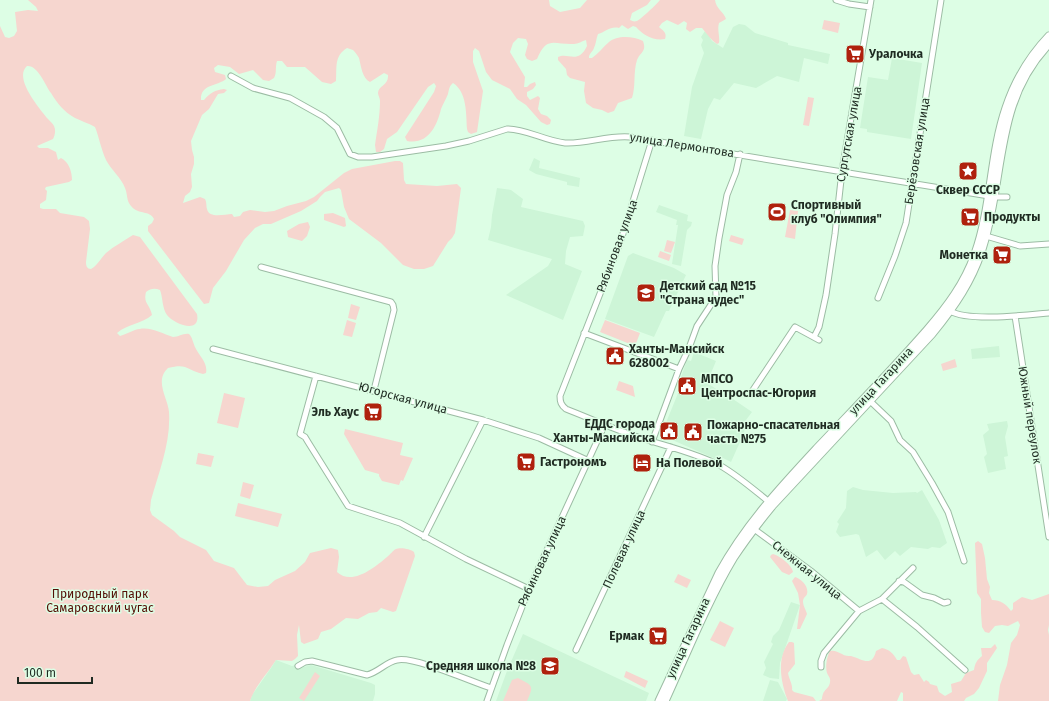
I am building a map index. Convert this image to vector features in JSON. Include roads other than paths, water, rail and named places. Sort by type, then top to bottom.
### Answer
[{"type":"main road","name":"улица Гагарина","points":[[665,701],[722,566],[770,503],[917,346],[948,310],[970,278],[986,236],[1000,129],[1010,96],[1018,78],[1027,64],[1049,36]]},
{"type":"main road","name":"улица Гагарина","points":[[948,310],[966,276],[975,253],[992,196],[1005,131],[1014,99],[1028,71],[1049,44]]},
{"type":"main road","name":"улица Гагарина","points":[[659,701],[692,635]]},
{"type":"street","points":[[836,0],[849,4],[870,7]]},
{"type":"street","name":"Сургутская улица","points":[[751,393],[795,327],[817,339],[826,295],[842,171],[871,0]]},
{"type":"street","name":"Берёзовская улица","points":[[878,298],[903,233],[941,0]]},
{"type":"street","name":"улица Лермонтова","points":[[231,76],[261,91],[290,98],[324,116],[336,128],[350,154],[358,157],[372,157],[452,145],[511,129],[564,143],[624,136],[992,196],[1007,197]]},
{"type":"street","name":"Рябиновая улица","points":[[487,701],[529,589],[605,424],[563,407],[560,402],[560,396],[621,240],[652,140]]},
{"type":"street","points":[[652,442],[679,369],[699,322],[716,297],[715,273],[719,238],[728,195],[736,172],[740,154]]},
{"type":"street","points":[[986,236],[1020,246],[1049,244]]},
{"type":"street","points":[[261,267],[391,302],[394,310],[374,390]]},
{"type":"street","points":[[948,310],[959,315],[968,316],[1015,316],[1049,313]]},
{"type":"street","name":"Южный переулок","points":[[1015,316],[1049,537]]},
{"type":"street","points":[[584,333],[679,369]]},
{"type":"street","name":"Югорская улица","points":[[213,349],[374,390],[483,420],[539,438],[589,461]]},
{"type":"street","points":[[316,376],[300,434],[305,437],[345,503],[351,508],[394,520],[479,566],[529,589]]},
{"type":"street","points":[[868,399],[891,421],[900,440],[913,452],[932,483],[948,512],[964,561]]},
{"type":"street","points":[[424,536],[483,420]]},
{"type":"street","points":[[605,424],[652,442],[692,454],[721,466],[770,503]]},
{"type":"street","name":"Полевая улица","points":[[576,650],[671,447]]},
{"type":"street","name":"Снежная улица","points":[[752,527],[811,571],[860,611]]},
{"type":"street","points":[[821,667],[824,652],[860,611],[882,599],[913,568]]},
{"type":"street","points":[[899,581],[904,582],[922,595],[944,603],[948,602]]},
{"type":"street","points":[[882,599],[917,627],[965,670]]},
{"type":"street","points":[[298,666],[307,662],[314,662],[367,674],[374,673],[392,662],[404,659],[437,668],[491,688]]},
{"type":"place","name":"Уралочка","points":[[855,54]]},
{"type":"place","name":"Сквер СССР","points":[[968,171]]},
{"type":"place","name":"Спортивный клуб \"Олимпия\"","points":[[777,212]]},
{"type":"place","name":"Продукты","points":[[970,217]]},
{"type":"place","name":"Монетка","points":[[1002,255]]},
{"type":"place","name":"Детский сад №15 \"Страна чудес\"","points":[[646,293]]},
{"type":"place","name":"Ханты-Мансийск 628002","points":[[615,356]]},
{"type":"place","name":"МПСО Центроспас-Югория","points":[[687,386]]},
{"type":"place","name":"Эль Хаус","points":[[373,412]]},
{"type":"place","name":"ЕДДС города Ханты-Мансийска","points":[[669,431]]},
{"type":"place","name":"Пожарно-спасательная часть №75","points":[[693,432]]},
{"type":"place","name":"Гастрономъ","points":[[526,462]]},
{"type":"place","name":"На Полевой","points":[[642,463]]},
{"type":"place","name":"Ермак","points":[[658,636]]},
{"type":"place","name":"Средняя школа №8","points":[[550,666]]},
{"type":"park label","name":"Природный парк Самаровский чугас","points":[[100,601]]}]
